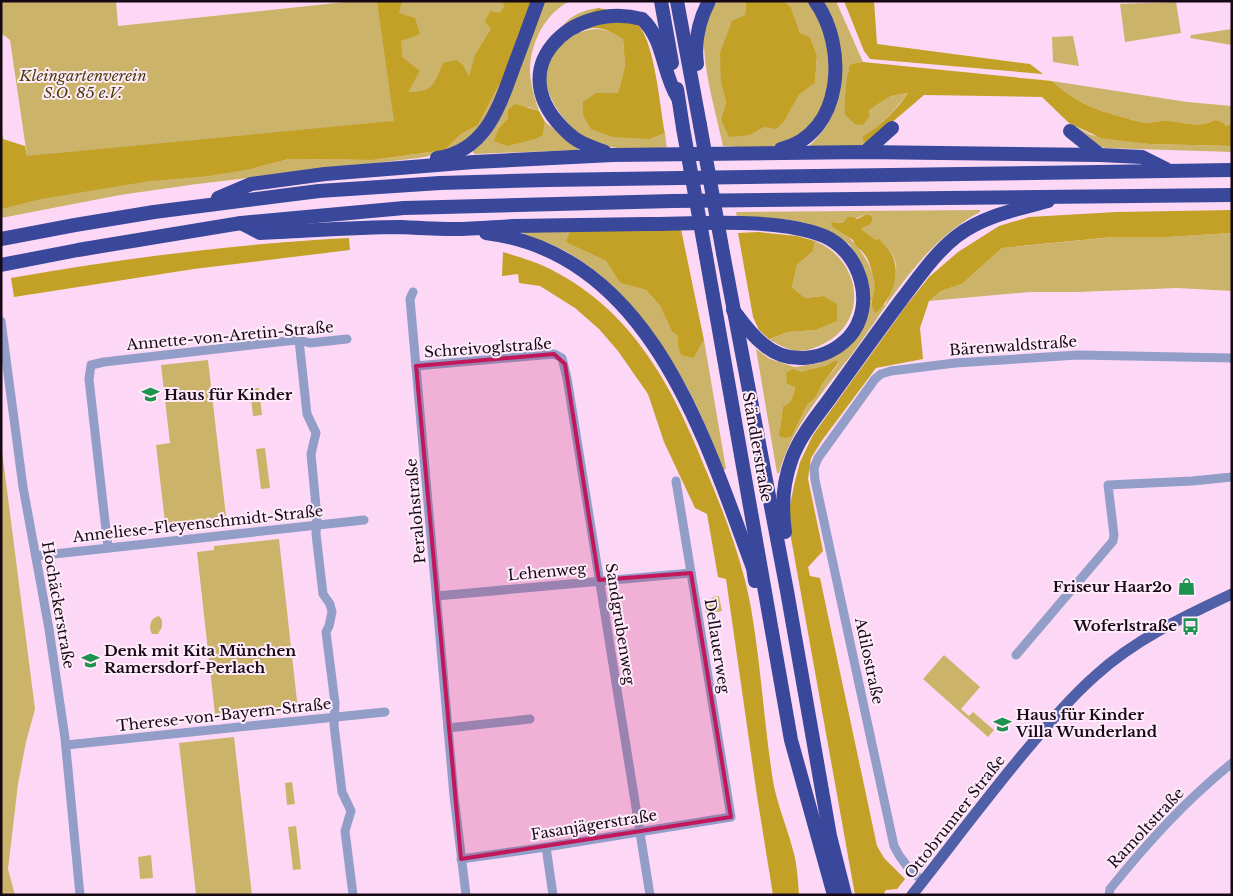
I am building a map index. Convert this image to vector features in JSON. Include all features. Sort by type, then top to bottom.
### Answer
[{"type":"highway","points":[[377,170],[390,165],[450,156],[468,147],[486,129],[495,115],[538,1]]},
{"type":"highway","name":"Ständlerstraße","points":[[661,1],[792,740],[834,895]]},
{"type":"highway","name":"Ständlerstraße","points":[[677,1],[733,310],[782,562],[830,836],[845,895]]},
{"type":"highway","points":[[699,120],[702,98],[695,48],[701,15],[709,1]]},
{"type":"highway","points":[[767,152],[788,148],[802,141],[822,121],[830,102],[835,81],[835,56],[830,31],[821,9],[815,1]]},
{"type":"highway","points":[[612,4],[633,13],[642,19],[654,32],[672,88],[678,98]]},
{"type":"highway","points":[[554,26],[544,43],[540,57],[539,75],[542,92],[548,107],[568,134],[587,146],[613,155]]},
{"type":"highway","points":[[865,152],[892,128]]},
{"type":"highway","points":[[1070,131],[1100,155]]},
{"type":"highway","points":[[203,205],[251,184],[377,170],[474,162],[613,155],[865,152],[1142,156],[1169,171]]},
{"type":"highway","points":[[1,239],[75,225],[203,205],[319,191],[440,183],[1232,170]]},
{"type":"highway","points":[[1,264],[241,223],[414,208],[559,203],[1232,195]]},
{"type":"highway","points":[[782,562],[786,541],[783,495],[793,455],[862,352],[928,266],[957,236],[976,224],[1004,213],[1066,196]]},
{"type":"highway","points":[[241,223],[260,233],[399,227],[455,229],[511,226],[649,224],[774,225],[806,230],[824,236],[834,242],[852,260],[862,281],[863,304],[860,318],[855,328],[849,336],[834,348],[815,357],[798,359],[780,354],[763,345],[733,310]]},
{"type":"highway","points":[[455,229],[500,235],[530,243],[561,256],[593,278],[623,306],[650,340],[674,376],[694,416],[753,568],[762,617],[772,627]]},
{"type":"main road","name":"Ottobrunner Straße","points":[[912,895],[1002,779],[1040,734],[1095,675],[1126,652],[1160,631],[1232,594]]},
{"type":"street","name":"Peralohstraße","points":[[413,292],[410,299],[436,596],[466,895]]},
{"type":"street","name":"Hochäckerstraße","points":[[1,321],[20,472],[36,556],[66,745],[80,895]]},
{"type":"street","name":"Annette-von-Aretin-Straße","points":[[108,548],[89,379],[91,365],[299,340],[310,343],[347,339]]},
{"type":"street","points":[[299,340],[307,414],[316,433],[311,454],[318,525],[316,534],[324,594],[332,612],[326,632],[335,703],[334,725],[342,792],[351,811],[346,831],[353,895]]},
{"type":"street","name":"Schreivoglstraße","points":[[416,366],[554,354],[562,358]]},
{"type":"street","name":"Bärenwaldstraße","points":[[830,442],[875,380],[881,374],[891,371],[960,363],[1078,355],[1232,358]]},
{"type":"street","name":"Sandgrubenweg","points":[[562,358],[567,378],[650,895]]},
{"type":"street","name":"Adilostraße","points":[[830,442],[818,458],[814,468],[815,480],[894,846],[899,857],[908,868],[923,881]]},
{"type":"street","points":[[1016,654],[1113,540],[1108,485],[1232,477]]},
{"type":"street","name":"Dellauerweg","points":[[676,481],[731,817]]},
{"type":"street","name":"Anneliese-Fleyenschmidt-Straße","points":[[36,556],[364,520]]},
{"type":"street","name":"Lehenweg","points":[[436,596],[691,573]]},
{"type":"street","name":"Therese-von-Bayern-Straße","points":[[66,745],[385,712]]},
{"type":"street","points":[[448,728],[530,719]]},
{"type":"street","name":"Ramoltstraße","points":[[1108,895],[1110,888],[1174,814],[1232,763]]},
{"type":"street","name":"Fasanjägerstraße","points":[[461,859],[731,817]]},
{"type":"street","points":[[546,847],[553,895]]},
{"type":"highlighted area","points":[[554,354],[565,364],[599,580],[691,573],[731,817],[461,859],[416,366]]},
{"type":"green space","name":"Kleingartenverein S.O. 85 e.V.","points":[[116,1],[118,26],[355,1],[524,1],[484,99],[286,153],[251,169],[289,159],[373,160],[445,150],[461,134],[478,125],[499,85],[501,86],[490,113],[479,129],[464,142],[437,154],[418,158],[120,195],[1,218],[1,160],[27,156],[10,40],[1,33],[1,2]]},
{"type":"green space","points":[[544,1],[570,1],[553,13],[546,22],[540,31],[532,52],[530,73],[539,111],[528,107],[508,118],[499,128],[543,135],[545,122],[579,148],[577,150],[474,154],[473,151],[490,135],[502,115]]},
{"type":"green space","points":[[718,1],[746,1],[745,15],[721,83],[726,102],[721,119],[750,135],[785,120],[799,95],[815,83],[817,55],[810,37],[800,33],[791,7],[784,1],[808,1],[815,11],[824,33],[830,56],[826,101],[808,131],[786,143],[768,147],[723,146],[709,84],[704,51],[706,22]]},
{"type":"green space","points":[[823,1],[836,1],[863,62],[856,63],[848,71],[848,79],[870,115],[869,110],[891,96],[908,93],[888,117],[863,136],[868,143],[858,146],[811,147],[810,145],[829,121],[839,91]]},
{"type":"green space","points":[[1176,2],[1181,33],[1125,42],[1120,4]]},
{"type":"green space","points":[[598,8],[577,20],[581,32],[603,29],[623,39],[625,66],[618,93],[650,139],[665,133],[667,150],[618,148],[591,141],[582,136],[566,121],[548,91],[545,80],[546,64],[560,29],[579,13]]},
{"type":"green space","points":[[1232,29],[1232,45],[1190,38],[1191,35]]},
{"type":"green space","points":[[1073,36],[1079,66],[1053,62],[1052,37]]},
{"type":"green space","points":[[1052,81],[1187,102],[1232,106],[1232,124],[1226,126],[1214,120],[1197,125],[1166,121],[1140,122],[1085,104],[1068,94]]},
{"type":"green space","points":[[1069,123],[1091,135],[1149,144],[1232,146],[1232,152],[1105,148],[1092,144]]},
{"type":"green space","points":[[980,210],[980,212],[960,224],[942,239],[910,273],[801,423],[792,439],[779,473],[777,473],[756,349],[770,359],[795,367],[820,363],[820,360],[846,347],[867,282],[865,270],[849,244],[827,230],[806,223],[784,219],[737,218],[736,212]],"holes":[[[867,214],[873,217],[871,224],[861,229],[876,240],[879,238],[895,260],[895,280],[885,305],[871,302],[876,289],[870,266],[856,246],[832,222],[844,223]],[[836,360],[839,363],[823,383],[815,398],[807,405],[792,436],[780,429],[783,408],[792,399],[795,387],[787,384],[801,372],[824,366]]]},
{"type":"green space","points":[[570,231],[567,242],[606,261],[620,283],[646,290],[660,306],[672,332],[677,335],[678,346],[694,358],[704,340],[726,469],[723,470],[711,438],[679,372],[635,310],[610,284],[582,262],[553,245],[524,235],[524,232]]},
{"type":"green space","points":[[1232,233],[1232,291],[1177,288],[1030,292],[929,301],[941,291],[962,284],[1002,248],[1114,237],[1168,237]]},
{"type":"green space","points":[[815,241],[830,250],[842,261],[850,275],[854,290],[853,306],[848,320],[838,333],[814,348],[801,351],[794,350],[769,339],[788,332],[815,330],[823,296],[805,298],[792,287],[797,265],[813,251]]},
{"type":"green space","points":[[208,360],[227,525],[212,527],[211,520],[190,523],[191,529],[166,531],[156,445],[170,443],[161,365]]},
{"type":"green space","points":[[259,388],[262,415],[253,416],[250,389]]},
{"type":"green space","points":[[1,443],[35,709],[18,784],[8,869],[15,895],[1,895]]},
{"type":"green space","points":[[265,448],[270,488],[261,489],[256,449]]},
{"type":"green space","points":[[279,539],[298,710],[232,717],[231,712],[215,714],[197,552],[214,550],[214,546]]},
{"type":"green space","points":[[715,596],[719,596],[722,611],[706,614],[706,603]]},
{"type":"green space","points":[[159,616],[162,620],[162,627],[158,634],[152,634],[150,629],[151,623]]},
{"type":"green space","points":[[944,655],[980,687],[961,709],[969,716],[973,712],[994,730],[988,737],[923,679]]},
{"type":"green space","points":[[234,737],[252,895],[196,895],[179,743]]},
{"type":"green space","points":[[292,782],[295,804],[287,805],[285,783]]},
{"type":"green space","points":[[296,826],[301,869],[293,870],[288,827]]},
{"type":"green space","points":[[151,855],[153,878],[140,879],[138,857]]},
{"type":"shaded area","points":[[377,1],[402,1],[399,13],[415,18],[420,34],[401,41],[402,57],[420,71],[408,92],[416,92],[428,89],[432,85],[443,63],[456,60],[463,65],[469,77],[475,55],[491,29],[485,22],[490,11],[500,13],[505,6],[501,1],[532,1],[501,86],[499,85],[478,125],[461,134],[445,150],[373,160],[289,159],[251,169],[208,176],[150,181],[41,199],[1,209],[1,126],[3,139],[25,146],[27,156],[394,121]]},
{"type":"shaded area","points":[[746,1],[784,1],[791,7],[800,33],[810,37],[817,55],[815,83],[799,95],[785,120],[776,129],[765,127],[750,135],[729,137],[721,119],[726,102],[721,83],[720,53],[732,21],[745,15]]},
{"type":"shaded area","points":[[844,1],[874,1],[877,44],[1030,64],[1043,74],[870,59],[864,51]]},
{"type":"shaded area","points":[[598,8],[628,18],[637,24],[643,32],[656,76],[665,133],[650,139],[613,137],[591,129],[583,115],[583,102],[596,93],[618,93],[625,66],[623,39],[601,28],[580,31],[569,28],[577,20]]},
{"type":"shaded area","points":[[863,62],[1052,81],[1068,94],[1085,104],[1140,122],[1166,121],[1197,125],[1214,120],[1222,122],[1226,126],[1232,124],[1232,146],[1149,144],[1101,138],[1069,123],[1042,97],[924,95],[868,143],[863,141],[863,136],[888,117],[908,93],[891,96],[869,110],[870,115],[863,125],[855,124],[845,115],[846,83],[850,65]]},
{"type":"shaded area","points":[[515,104],[539,111],[545,122],[543,135],[507,146],[494,141],[499,128],[508,118],[508,110]]},
{"type":"shaded area","points":[[1232,210],[1232,233],[1168,237],[1113,237],[1002,248],[962,284],[941,291],[929,301],[920,328],[923,359],[876,368],[811,458],[808,479],[823,551],[808,567],[810,576],[820,578],[877,846],[884,858],[905,879],[897,889],[886,890],[883,895],[855,895],[791,538],[789,511],[794,485],[800,462],[813,435],[929,277],[958,252],[999,226],[1029,217],[1116,212]]},
{"type":"shaded area","points":[[867,214],[873,217],[871,224],[861,229],[876,240],[879,238],[892,254],[896,272],[890,294],[876,313],[872,305],[875,285],[868,261],[853,240],[833,227],[831,222],[843,223],[848,217],[857,219]]},
{"type":"shaded area","points":[[681,229],[704,340],[694,358],[681,355],[677,335],[672,332],[660,306],[646,290],[620,283],[606,261],[566,242],[570,231]]},
{"type":"shaded area","points":[[758,232],[797,236],[815,241],[813,251],[797,265],[792,287],[805,298],[823,296],[837,304],[837,321],[815,330],[788,332],[769,339],[759,330],[753,317],[738,233]]},
{"type":"shaded area","points":[[349,238],[350,250],[194,269],[14,297],[11,278],[179,253]]},
{"type":"shaded area","points":[[503,252],[552,270],[581,288],[607,308],[630,332],[649,358],[682,414],[715,491],[739,557],[748,591],[773,781],[791,841],[799,895],[773,895],[726,579],[718,577],[707,514],[695,508],[664,442],[648,394],[618,351],[599,329],[575,308],[540,286],[519,283],[518,274],[502,276]]},
{"type":"shaded area","points":[[836,360],[839,362],[823,383],[815,398],[807,405],[792,436],[785,438],[779,436],[783,407],[792,399],[795,387],[787,384],[786,373],[793,369],[801,372],[824,366]]},
{"type":"place","name":"Haus für Kinder","points":[[150,395]]},
{"type":"place","name":"Friseur Haar2o","points":[[1186,587]]},
{"type":"place","name":"Woferlstraße","points":[[1191,626]]},
{"type":"place","name":"Denk mit Kita München Ramersdorf-Perlach","points":[[90,660]]},
{"type":"place","name":"Haus für Kinder Villa Wunderland","points":[[1002,724]]}]
